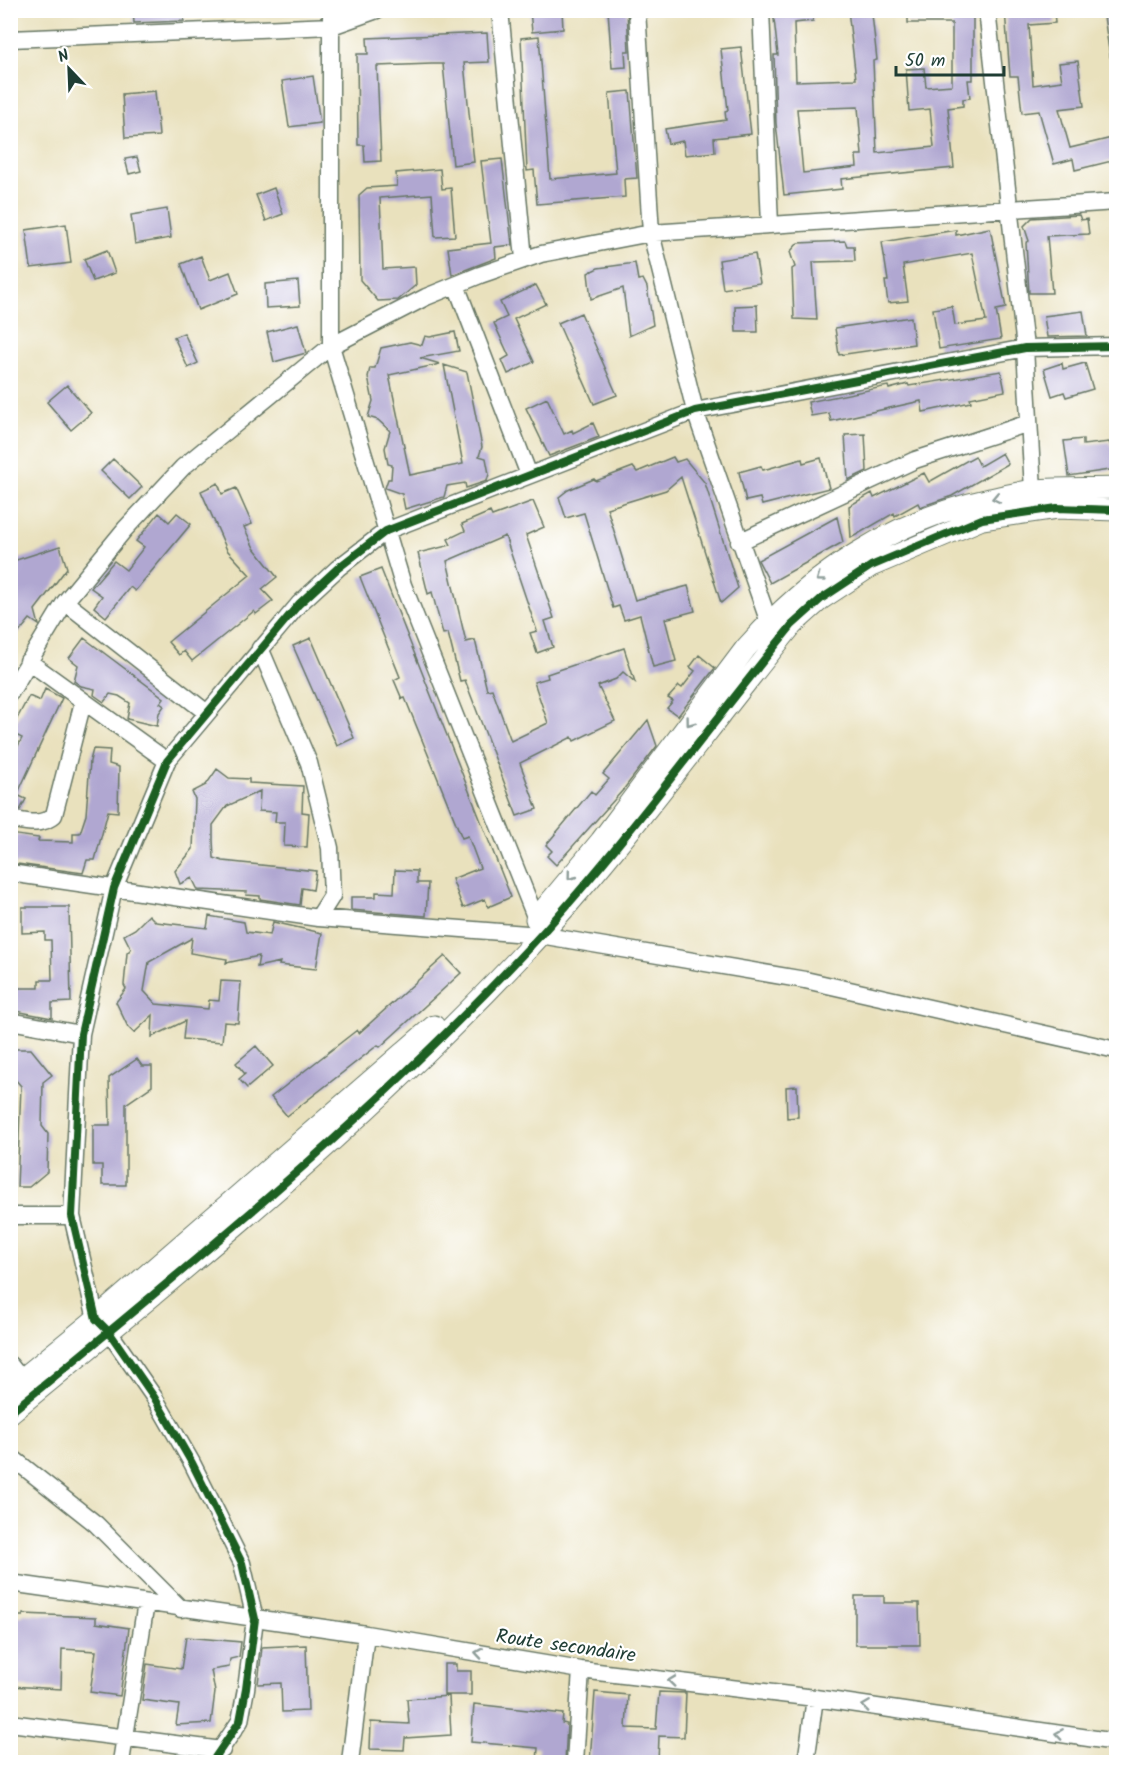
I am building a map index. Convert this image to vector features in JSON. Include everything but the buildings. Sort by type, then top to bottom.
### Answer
[{"type":"street","points":[[10,39],[332,18],[376,10]]},
{"type":"street","points":[[500,10],[524,259]]},
{"type":"street","points":[[637,10],[651,232],[695,411],[739,542],[777,643]]},
{"type":"street","points":[[761,10],[770,225]]},
{"type":"street","points":[[987,10],[1025,348],[1033,490]]},
{"type":"street","points":[[332,18],[332,346],[403,585],[533,930]]},
{"type":"street","points":[[10,693],[65,602],[124,529],[183,467],[332,346],[371,323],[456,285],[524,259],[594,242],[651,232],[1116,202]]},
{"type":"street","points":[[456,285],[529,475]]},
{"type":"street","points":[[10,1723],[125,1737],[217,1756],[240,1721],[255,1619],[242,1563],[192,1463],[154,1397],[102,1326],[72,1216],[81,1034],[114,888],[166,761],[299,604],[338,568],[386,531],[695,411],[1025,348],[1116,346]]},
{"type":"street","points":[[739,542],[915,460],[1029,423]]},
{"type":"street","points":[[10,1413],[19,1382],[102,1326],[358,1117],[427,1052],[533,930],[746,648],[768,623],[804,590],[855,552],[902,526],[978,502],[1033,490],[1116,488]]},
{"type":"street","points":[[533,930],[614,852],[777,643],[792,625],[821,599],[871,566],[982,519],[1057,508],[1116,510]]},
{"type":"street","points":[[65,602],[207,713]]},
{"type":"street","points":[[260,648],[309,763],[330,848],[332,896],[318,918]]},
{"type":"street","points":[[28,661],[166,761]]},
{"type":"street","points":[[10,819],[41,822],[54,814],[83,702]]},
{"type":"street","points":[[10,873],[318,918],[533,930],[805,980],[1116,1050]]},
{"type":"street","points":[[10,1021],[81,1034]]},
{"type":"street","points":[[10,1216],[72,1216]]},
{"type":"street","points":[[10,1456],[96,1524],[181,1609]]},
{"type":"street","name":"Route secondaire","points":[[10,1583],[366,1634],[581,1670],[815,1698],[1116,1742]]},
{"type":"street","points":[[121,1762],[146,1604]]},
{"type":"street","points":[[350,1762],[366,1634]]},
{"type":"street","points":[[575,1762],[581,1670]]},
{"type":"street","points":[[806,1762],[815,1698]]},
{"type":"cycle path","points":[[212,1762],[240,1721],[246,1689],[255,1619],[242,1563],[192,1463],[154,1397],[109,1332],[96,1319],[72,1216],[81,1034],[114,888],[167,761],[299,604],[338,568],[386,531],[695,411],[1025,348],[1116,346]]},
{"type":"cycle path","points":[[10,1413],[274,1192],[402,1076],[463,1016],[559,915],[792,625],[821,599],[871,566],[982,519],[1057,508],[1116,510]]}]
